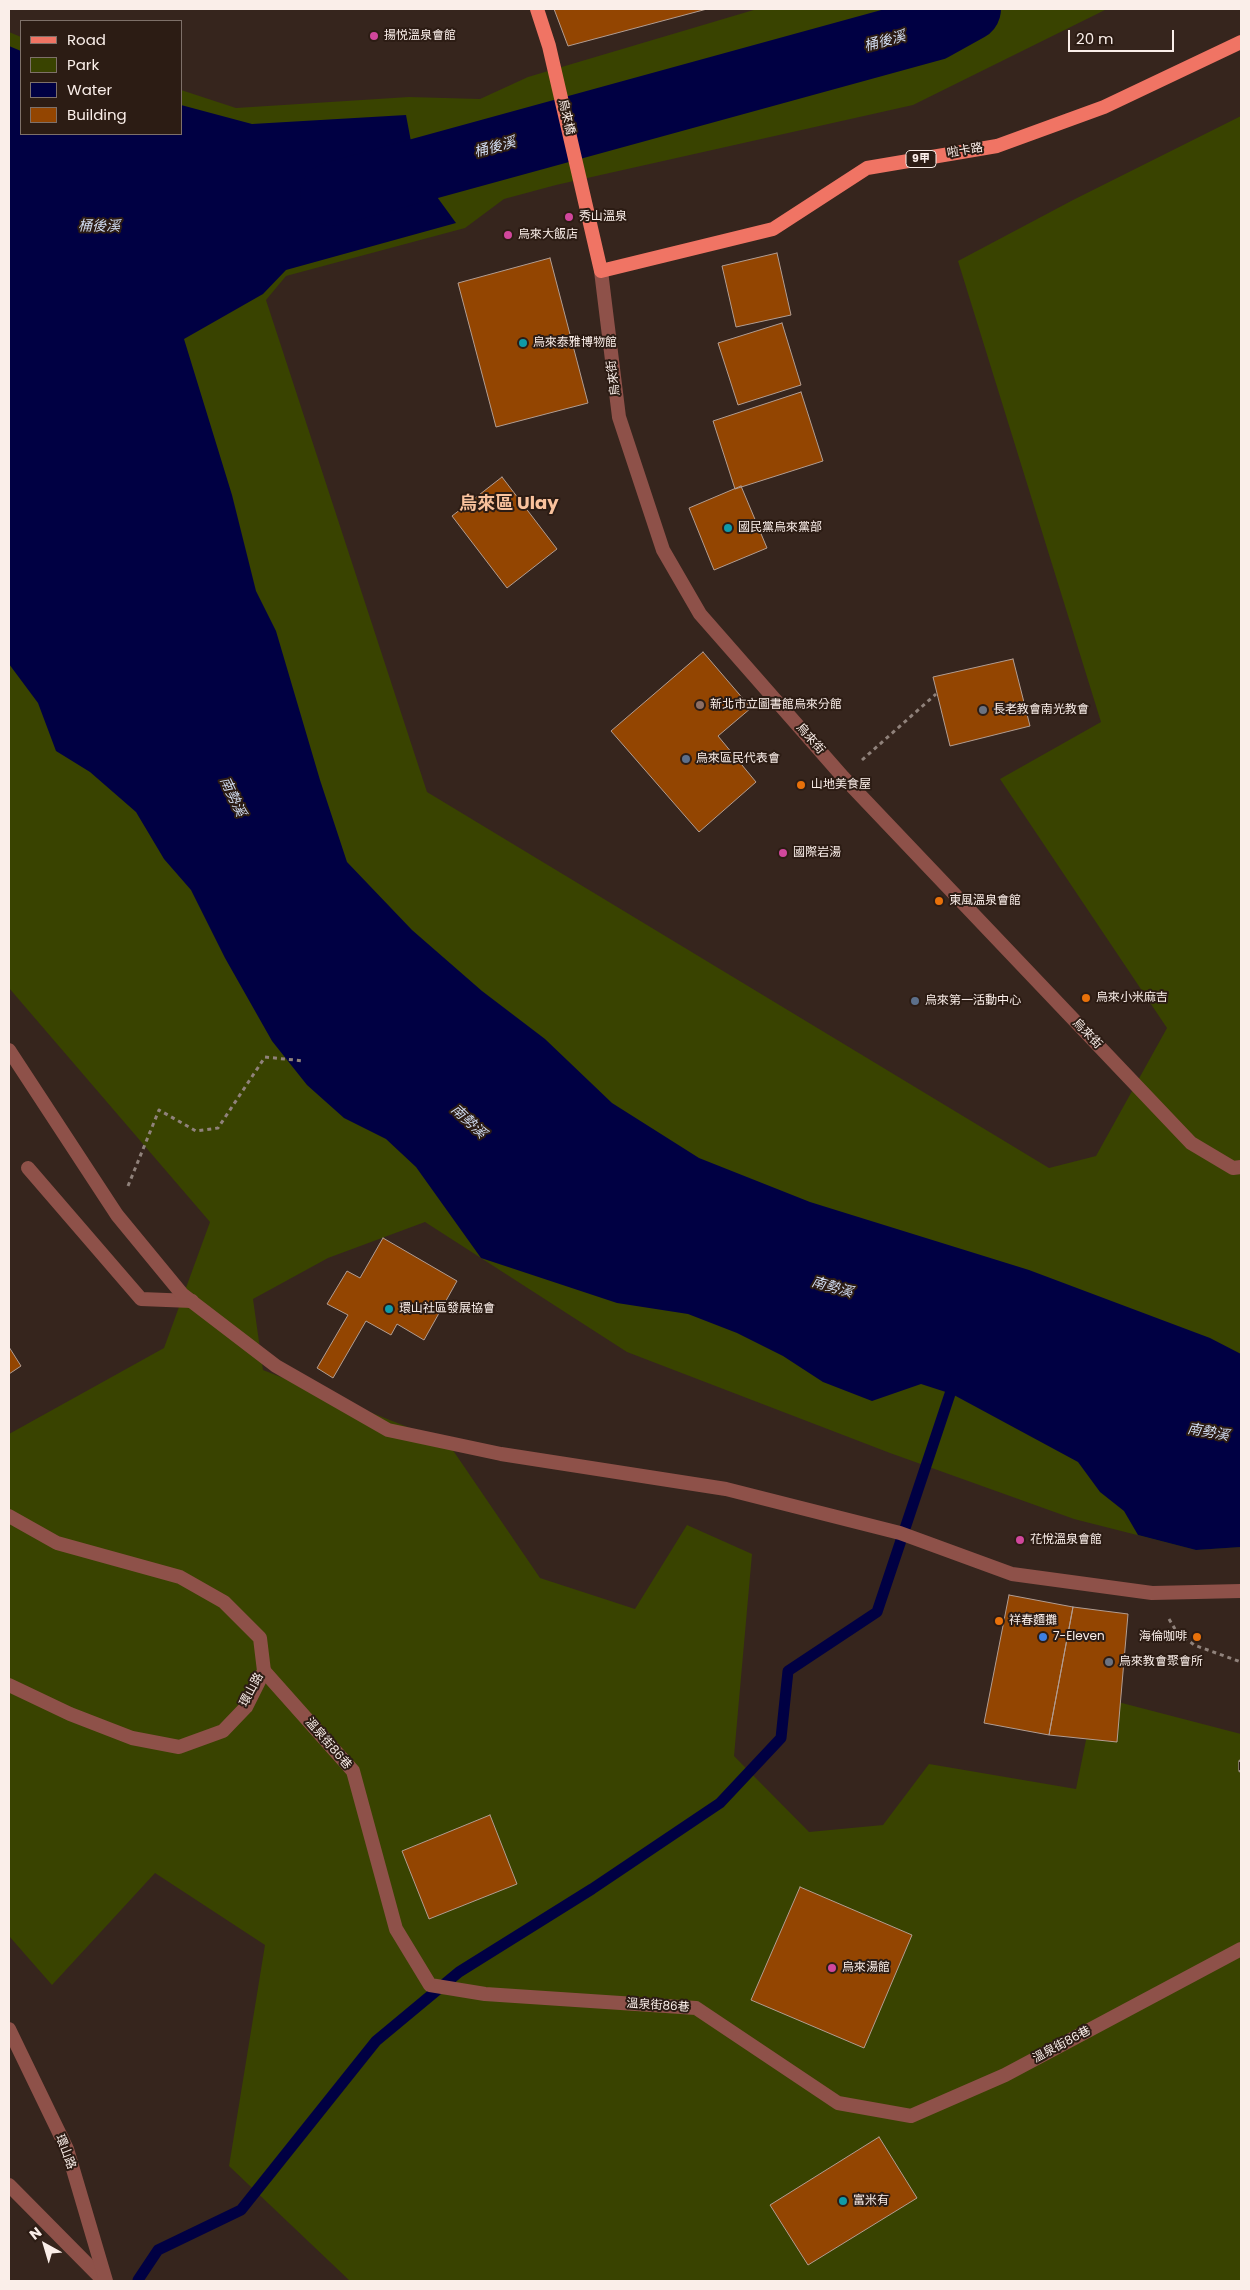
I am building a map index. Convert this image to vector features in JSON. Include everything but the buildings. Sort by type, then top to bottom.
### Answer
[{"type":"main road","name":"烏來橋","points":[[537,9],[549,46],[583,188]]},
{"type":"main road","name":"啦卡路","points":[[601,271],[773,229],[868,168],[997,146],[1104,107],[1241,42]]},
{"type":"main road","name":"烏來街","points":[[583,188],[601,271]]},
{"type":"street","name":"烏來街","points":[[601,271],[619,417],[663,550],[700,614],[843,777],[1191,1143],[1233,1168],[1241,1168]]},
{"type":"street","points":[[9,1050],[117,1215],[182,1294],[276,1366],[388,1430],[501,1454],[726,1489],[900,1533],[1012,1574],[1152,1593],[1241,1591]]},
{"type":"street","points":[[28,1168],[141,1299],[192,1301]]},
{"type":"street","name":"環山路","points":[[9,1516],[57,1543],[180,1577],[224,1602],[260,1638],[264,1671],[246,1707],[223,1731],[180,1747],[132,1738],[70,1714],[9,1685]]},
{"type":"street","name":"溫泉街86巷","points":[[264,1671],[353,1771],[396,1929],[430,1985],[468,1992],[696,2008],[838,2103],[911,2116],[1006,2075],[1241,1949]]},
{"type":"street","name":"環山路","points":[[9,2029],[66,2149],[105,2281]]},
{"type":"street","points":[[9,2185],[105,2281]]},
{"type":"path","points":[[843,777],[936,694]]},
{"type":"path","points":[[117,1215],[159,1110],[196,1131],[218,1128],[265,1057],[304,1061]]},
{"type":"path","points":[[1152,1593],[1175,1629],[1194,1645],[1241,1662]]},
{"type":"green space","points":[[757,9],[1107,9],[913,105],[556,185],[504,199],[465,228],[286,276],[266,300],[427,792],[1049,1168],[1096,1156],[1167,1028],[1000,779],[1101,722],[958,261],[1073,200],[1241,116],[1241,1547],[1196,1550],[1074,1519],[890,1453],[627,1352],[425,1222],[328,1258],[253,1299],[263,1370],[448,1443],[540,1578],[635,1609],[687,1525],[752,1554],[734,1756],[809,1832],[883,1825],[929,1764],[1076,1789],[1095,1696],[1241,1734],[1241,2281],[350,2281],[229,2166],[265,1945],[155,1873],[52,1985],[9,1936],[9,1434],[164,1348],[210,1222],[9,988],[9,32],[20,37],[20,135],[182,135],[182,90],[236,108],[409,97],[480,99],[528,77]]},
{"type":"water","name":"南勢溪","points":[[9,46],[20,51],[20,135],[182,135],[182,105],[252,124],[406,115],[416,168],[456,223],[286,270],[263,294],[184,339],[232,495],[256,591],[276,631],[320,780],[347,862],[412,930],[482,991],[545,1039],[612,1103],[699,1158],[810,1202],[1029,1270],[1210,1338],[1241,1354],[1241,1547],[1196,1550],[1138,1535],[1124,1511],[1100,1492],[1078,1462],[952,1394],[921,1384],[872,1401],[823,1382],[783,1356],[737,1333],[688,1314],[617,1303],[481,1258],[416,1167],[386,1139],[344,1118],[307,1085],[272,1041],[225,958],[191,890],[164,859],[136,812],[90,772],[56,751],[38,703],[9,664]]},
{"type":"waterway","name":"桶後溪","points":[[332,194],[933,29],[969,9]]},
{"type":"waterway","points":[[138,2280],[158,2250],[241,2210],[376,2041],[459,1972],[592,1889],[720,1803],[781,1738],[788,1671],[877,1612],[955,1379]]},
{"type":"railway","points":[[1241,1762],[1241,1770]]},
{"type":"place","name":"揚悦溫泉會館","points":[[374,36]]},
{"type":"place","name":"秀山溫泉","points":[[569,217]]},
{"type":"place","name":"烏來大飯店","points":[[508,235]]},
{"type":"place","name":"烏來泰雅博物館","points":[[523,343]]},
{"type":"place","name":"國民黨烏來黨部","points":[[728,528]]},
{"type":"place","name":"新北市立圖書館烏來分館","points":[[700,705]]},
{"type":"place","name":"長老教會南光教會","points":[[983,710]]},
{"type":"place","name":"烏來區民代表會","points":[[686,759]]},
{"type":"place","name":"山地美食屋","points":[[801,785]]},
{"type":"place","name":"國際岩湯","points":[[783,853]]},
{"type":"place","name":"東風溫泉會館","points":[[939,901]]},
{"type":"place","name":"烏來小米麻吉","points":[[1086,998]]},
{"type":"place","name":"烏來第一活動中心","points":[[915,1001]]},
{"type":"place","name":"環山社區發展協會","points":[[389,1309]]},
{"type":"place","name":"花悅溫泉會館","points":[[1020,1540]]},
{"type":"place","name":"祥春麵攤","points":[[999,1621]]},
{"type":"place","name":"7-Eleven","points":[[1043,1637]]},
{"type":"place","name":"海倫咖啡","points":[[1197,1637]]},
{"type":"place","name":"烏來教會聚會所","points":[[1109,1662]]},
{"type":"place","name":"烏來湯館","points":[[832,1968]]},
{"type":"place","name":"富米有","points":[[843,2201]]},
{"type":"district","name":"烏來區 Ulay","points":[[509,504]]}]
